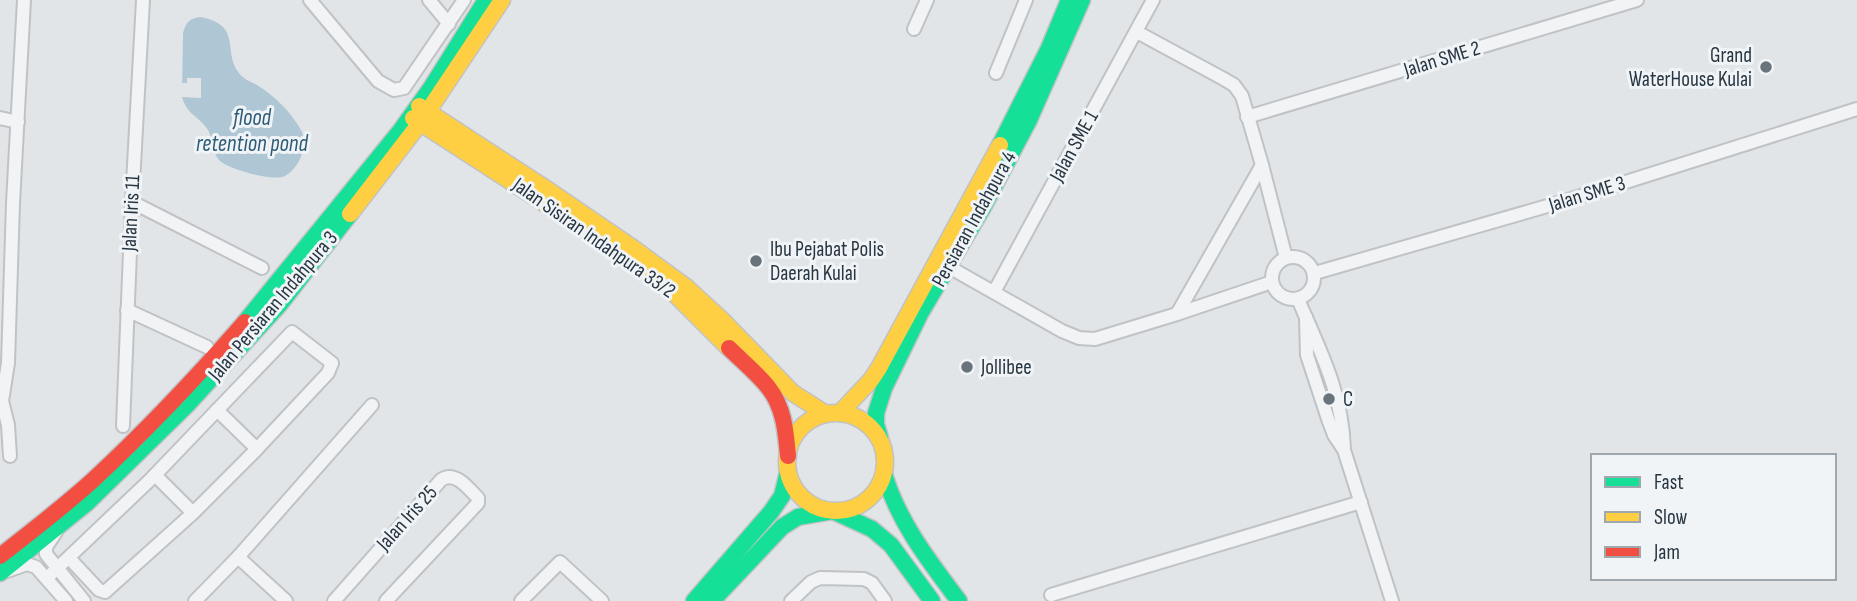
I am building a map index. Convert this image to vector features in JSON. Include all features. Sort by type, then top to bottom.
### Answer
[{"type":"main road","name":"Jalan Persiaran Indahpura 3","points":[[0,556],[102,472],[194,382],[269,296],[419,114],[486,0]]},
{"type":"main road","name":"Jalan Persiaran Indahpura 3","points":[[0,573],[86,503],[177,416],[280,304],[502,0]]},
{"type":"main road","name":"Persiaran Indahpura 4","points":[[833,413],[871,380],[878,368],[1017,115],[1069,0]]},
{"type":"main road","name":"Persiaran Indahpura 4","points":[[880,438],[876,413],[881,394],[920,314],[982,209],[1037,103],[1082,0]]},
{"type":"main road","name":"Jalan Sisiran Indahpura 33/2","points":[[419,114],[574,208],[630,246],[686,287],[793,393],[833,413]]},
{"type":"main road","name":"Jalan Sisiran Indahpura 33/2","points":[[419,114],[624,255],[678,297],[769,388],[780,406],[785,423],[788,463]]},
{"type":"main road","points":[[694,601],[782,496],[792,442],[800,429],[812,419],[833,413],[856,416],[870,425],[880,438],[884,450],[884,474],[877,489],[865,502],[850,509],[798,517],[782,527],[712,601]]},
{"type":"main road","points":[[788,463],[793,485],[803,498],[817,507],[833,511],[872,529],[891,545],[932,601]]},
{"type":"main road","points":[[884,474],[906,527],[959,601]]},
{"type":"street","points":[[10,456],[8,425],[1,401],[8,363],[24,0]]},
{"type":"street","name":"Jalan Iris 11","points":[[123,426],[131,202],[144,0]]},
{"type":"street","points":[[310,0],[378,81],[394,90],[404,88],[464,0]]},
{"type":"street","points":[[429,0],[449,24]]},
{"type":"street","points":[[914,29],[927,0]]},
{"type":"street","points":[[996,73],[1026,0]]},
{"type":"street","name":"Jalan SME 1","points":[[994,292],[1153,0]]},
{"type":"street","name":"Jalan SME 2","points":[[1247,117],[1637,0]]},
{"type":"street","points":[[1137,32],[1234,85],[1242,96],[1286,258]]},
{"type":"street","name":"Jalan SME 3","points":[[1315,272],[1575,198],[1857,109]]},
{"type":"street","points":[[0,118],[18,121]]},
{"type":"street","points":[[1177,314],[1262,165]]},
{"type":"street","points":[[131,202],[262,268]]},
{"type":"street","points":[[1295,256],[1311,264],[1315,281],[1306,296],[1290,300],[1275,290],[1273,272],[1278,263],[1286,258],[1295,256]]},
{"type":"street","points":[[949,267],[1062,331],[1086,340],[1177,314],[1272,282]]},
{"type":"street","points":[[1298,299],[1306,317],[1307,355],[1334,435],[1344,450],[1392,601]]},
{"type":"street","points":[[127,310],[206,347]]},
{"type":"street","points":[[47,578],[155,475],[292,332],[332,363],[328,373],[193,513],[103,592],[69,558]]},
{"type":"street","points":[[195,601],[238,557],[372,405]]},
{"type":"street","points":[[217,410],[257,449]]},
{"type":"street","points":[[155,475],[193,513]]},
{"type":"street","name":"Jalan Iris 25","points":[[334,601],[441,480],[452,476],[478,498],[478,503],[386,601]]},
{"type":"street","points":[[1051,595],[1361,502]]},
{"type":"street","points":[[60,526],[46,547],[46,554],[84,601]]},
{"type":"street","points":[[238,557],[286,601]]},
{"type":"street","points":[[521,601],[560,562],[602,601]]},
{"type":"street","points":[[0,573],[27,564],[36,566],[66,601]]},
{"type":"street","points":[[791,601],[811,582],[820,578],[864,579],[872,583],[885,601]]},
{"type":"water","name":"flood retention pond","points":[[201,17],[222,26],[227,33],[234,64],[239,73],[276,100],[301,130],[304,143],[301,156],[295,168],[285,176],[261,176],[224,164],[215,153],[208,130],[184,103],[183,33],[189,21]]},
{"type":"pier","points":[[187,78],[201,78],[201,98],[182,97],[182,91],[178,91],[178,88],[182,88],[182,83],[187,83]]},
{"type":"traffic: fast","points":[[245,322],[401,130],[431,88],[486,0]]},
{"type":"traffic: fast","points":[[1000,145],[1049,48],[1069,0]]},
{"type":"traffic: fast","points":[[880,438],[876,413],[884,388],[920,314],[982,209],[1029,120],[1082,0]]},
{"type":"traffic: fast","points":[[0,573],[87,503],[186,406],[280,304],[350,214]]},
{"type":"traffic: fast","points":[[694,601],[771,512],[782,496],[788,472]]},
{"type":"traffic: fast","points":[[884,474],[906,525],[959,601]]},
{"type":"traffic: fast","points":[[712,601],[782,527],[798,517],[833,511],[872,529],[891,545],[932,601]]},
{"type":"traffic: slow","points":[[350,214],[420,123],[502,0]]},
{"type":"traffic: slow","points":[[419,106],[551,192],[686,287],[793,393],[826,414]]},
{"type":"traffic: slow","points":[[413,118],[624,255],[678,297],[729,348]]},
{"type":"traffic: slow","points":[[840,413],[879,368],[1000,145]]},
{"type":"traffic: slow","points":[[836,413],[863,421],[877,435],[885,462],[877,489],[863,503],[836,511],[809,503],[795,489],[787,462],[795,435],[809,421],[836,413]]},
{"type":"traffic: jam","points":[[0,556],[69,501],[112,462],[170,404],[245,322]]},
{"type":"traffic: jam","points":[[729,348],[768,387],[778,403],[788,456]]},
{"type":"place","name":"Grand WaterHouse Kulai","points":[[1766,67]]},
{"type":"place","name":"Ibu Pejabat Polis Daerah Kulai","points":[[756,261]]},
{"type":"place","name":"Jollibee","points":[[967,367]]},
{"type":"place","name":"C","points":[[1329,399]]}]
